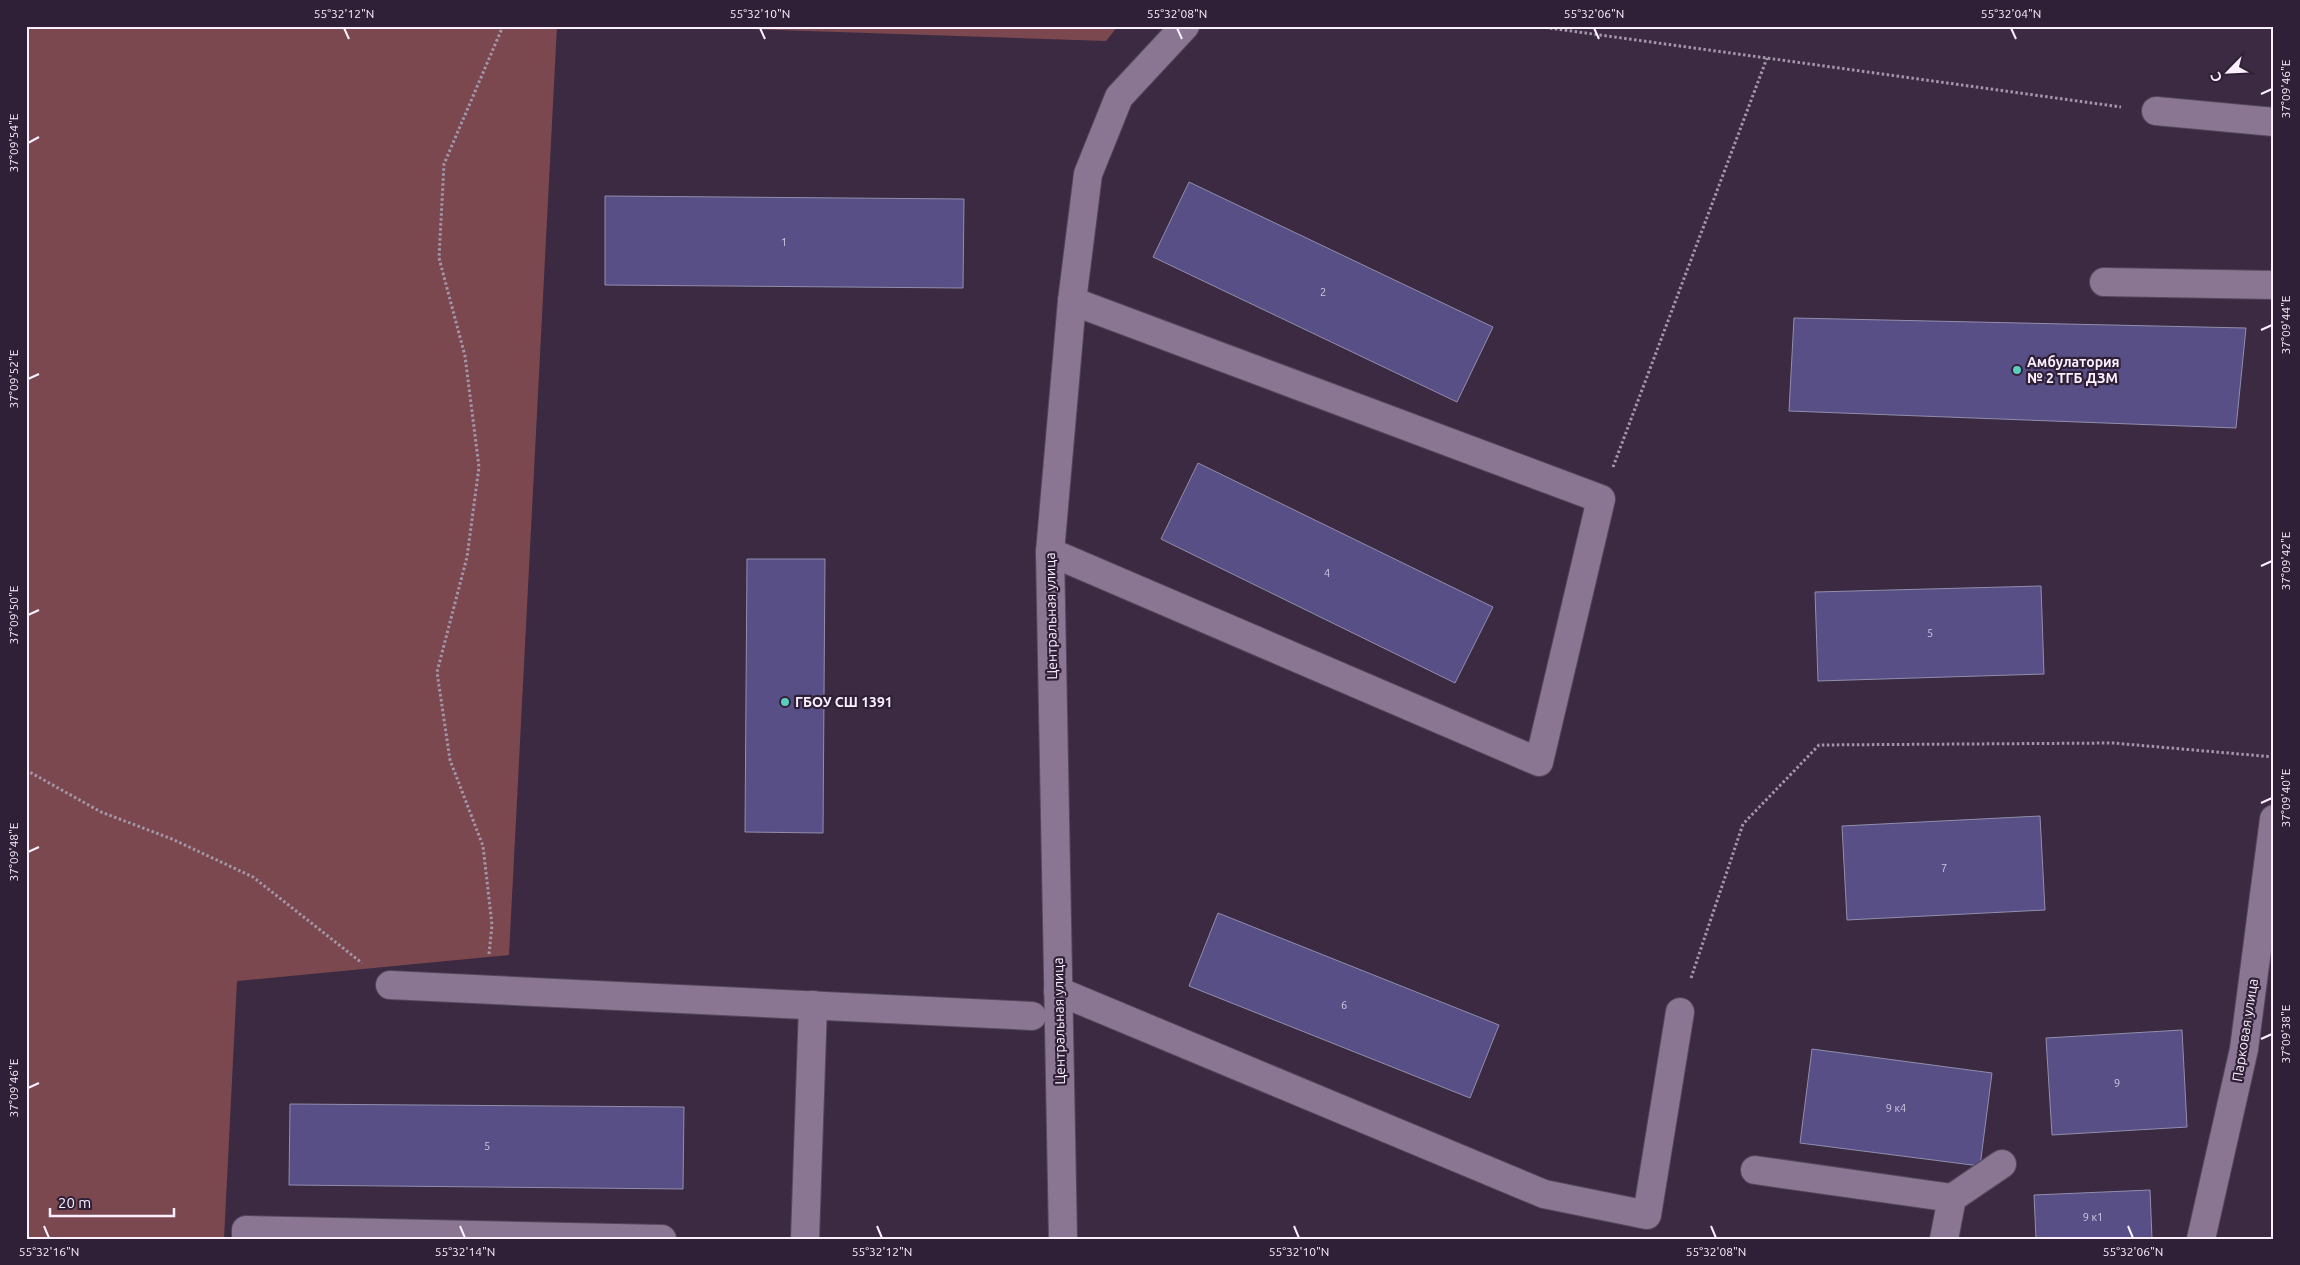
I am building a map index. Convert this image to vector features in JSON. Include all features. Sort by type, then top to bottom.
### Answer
[{"type":"street","name":"Центральная улица","points":[[1063,1239],[1050,552],[1072,301],[1088,174],[1119,97],[1185,26]]},
{"type":"street","points":[[2156,112],[2274,122]]},
{"type":"street","points":[[2104,282],[2274,285]]},
{"type":"street","points":[[1050,552],[1539,762],[1600,499],[1072,301]]},
{"type":"street","name":"Парковая улица","points":[[2201,1239],[2244,1049],[2274,819]]},
{"type":"street","points":[[390,985],[1032,1016]]},
{"type":"street","points":[[1058,991],[1544,1194],[1647,1215],[1680,1012]]},
{"type":"street","points":[[805,1239],[813,1006]]},
{"type":"street","points":[[1755,1170],[1952,1198],[2002,1164]]},
{"type":"street","points":[[1944,1239],[1952,1198]]},
{"type":"street","points":[[246,1239],[246,1230],[662,1239]]},
{"type":"path","points":[[487,990],[492,925],[483,846],[450,760],[437,672],[467,557],[479,467],[465,356],[439,258],[444,164],[503,26]]},
{"type":"path","points":[[1535,26],[2156,112]]},
{"type":"path","points":[[1600,499],[1768,58]]},
{"type":"path","points":[[1680,1012],[1742,824],[1819,745],[2113,743],[2274,757]]},
{"type":"path","points":[[26,770],[101,812],[172,839],[253,876],[390,985]]},
{"type":"shaded area","points":[[26,26],[557,26],[509,955],[237,981],[224,1239],[26,1239]]},
{"type":"shaded area","points":[[657,26],[1118,26],[1106,41]]},
{"type":"building","points":[[1189,182],[1493,327],[1457,402],[1153,257]]},
{"type":"building","points":[[605,196],[964,199],[963,288],[605,285]]},
{"type":"building","name":"Амбулатория № 2 ТГБ ДЗМ","points":[[1794,318],[2246,328],[2236,428],[1789,411]]},
{"type":"building","points":[[1198,463],[1493,607],[1455,683],[1161,539]]},
{"type":"building","points":[[747,559],[825,559],[823,833],[745,832]]},
{"type":"building","points":[[2041,586],[2044,674],[1818,681],[1815,592]]},
{"type":"building","points":[[2040,816],[2045,910],[1847,920],[1842,826]]},
{"type":"building","points":[[1218,913],[1499,1025],[1470,1098],[1189,986]]},
{"type":"building","points":[[2182,1030],[2187,1127],[2052,1135],[2046,1038]]},
{"type":"building","points":[[1812,1049],[1992,1073],[1980,1166],[1800,1143]]},
{"type":"building","points":[[290,1104],[684,1107],[683,1189],[289,1185]]},
{"type":"building","points":[[2150,1190],[2152,1239],[2036,1239],[2034,1195]]},
{"type":"place","name":"Амбулатория № 2 ТГБ ДЗМ","points":[[2017,370]]},
{"type":"place","name":"ГБОУ СШ 1391","points":[[785,702]]}]
